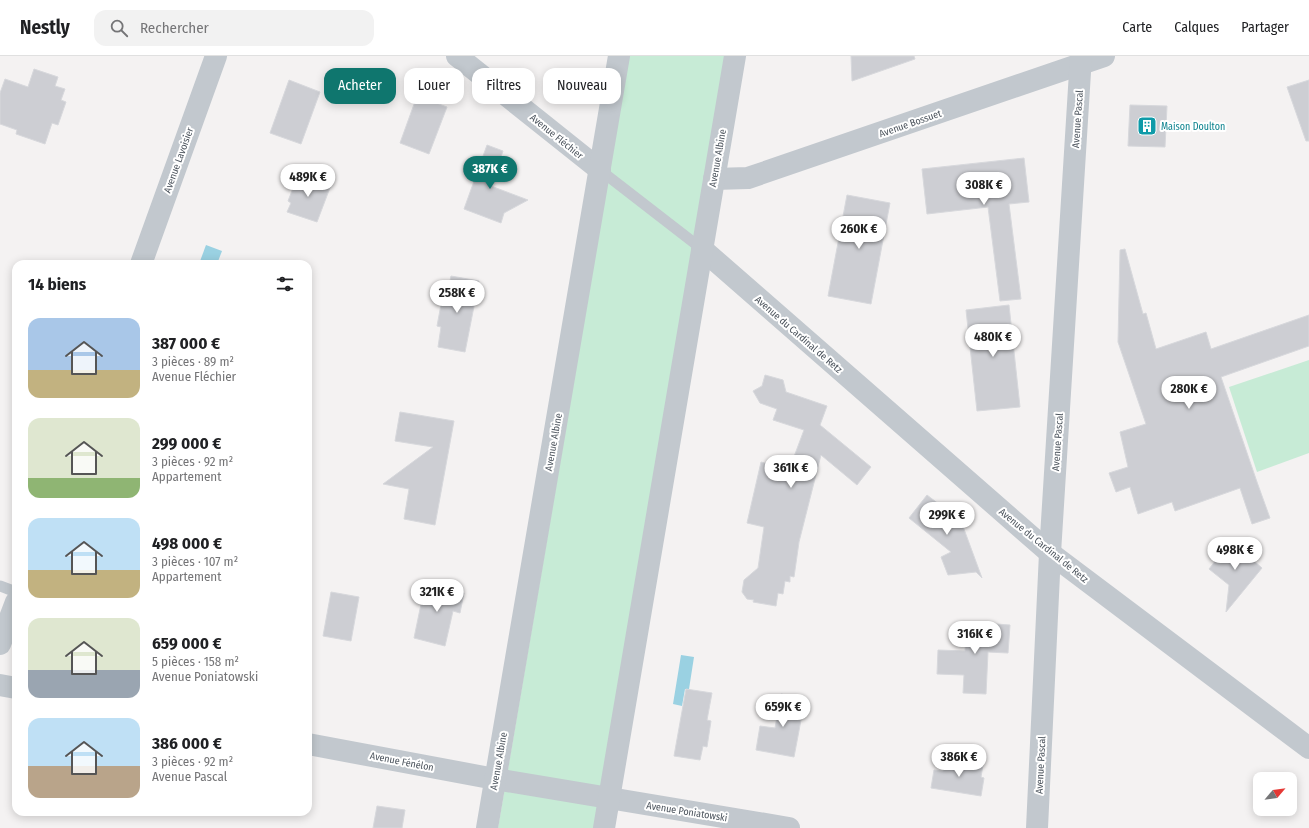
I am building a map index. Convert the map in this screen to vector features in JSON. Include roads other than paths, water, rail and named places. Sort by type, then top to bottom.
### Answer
[{"type":"street","name":"Avenue Lavoisier","points":[[141,260],[216,56]]},
{"type":"street","name":"Avenue Fléchier","points":[[457,56],[600,170]]},
{"type":"street","name":"Avenue Albine","points":[[487,828],[619,56]]},
{"type":"street","name":"Avenue Albine","points":[[604,828],[734,56]]},
{"type":"street","name":"Avenue Bossuet","points":[[714,179],[748,178],[1081,60],[1104,56]]},
{"type":"street","name":"Avenue Pascal","points":[[1037,828],[1050,553],[1081,60]]},
{"type":"street","name":"Avenue du Cardinal de Retz","points":[[702,249],[1050,553],[1309,748]]},
{"type":"street","points":[[0,644],[12,612]]},
{"type":"street","points":[[0,685],[12,687]]},
{"type":"street","name":"Avenue Fénélon","points":[[312,745],[495,779],[608,798]]},
{"type":"street","name":"Avenue Poniatowski","points":[[608,798],[789,828]]},
{"type":"lane","points":[[600,170],[702,249]]},
{"type":"lane","points":[[0,586],[12,590]]},
{"type":"water","points":[[206,245],[222,251],[219,260],[200,260]]},
{"type":"water","points":[[681,655],[694,657],[689,689],[685,689],[682,706],[673,704]]},
{"type":"place","name":"Maison Doulton","points":[[1147,126]]}]
